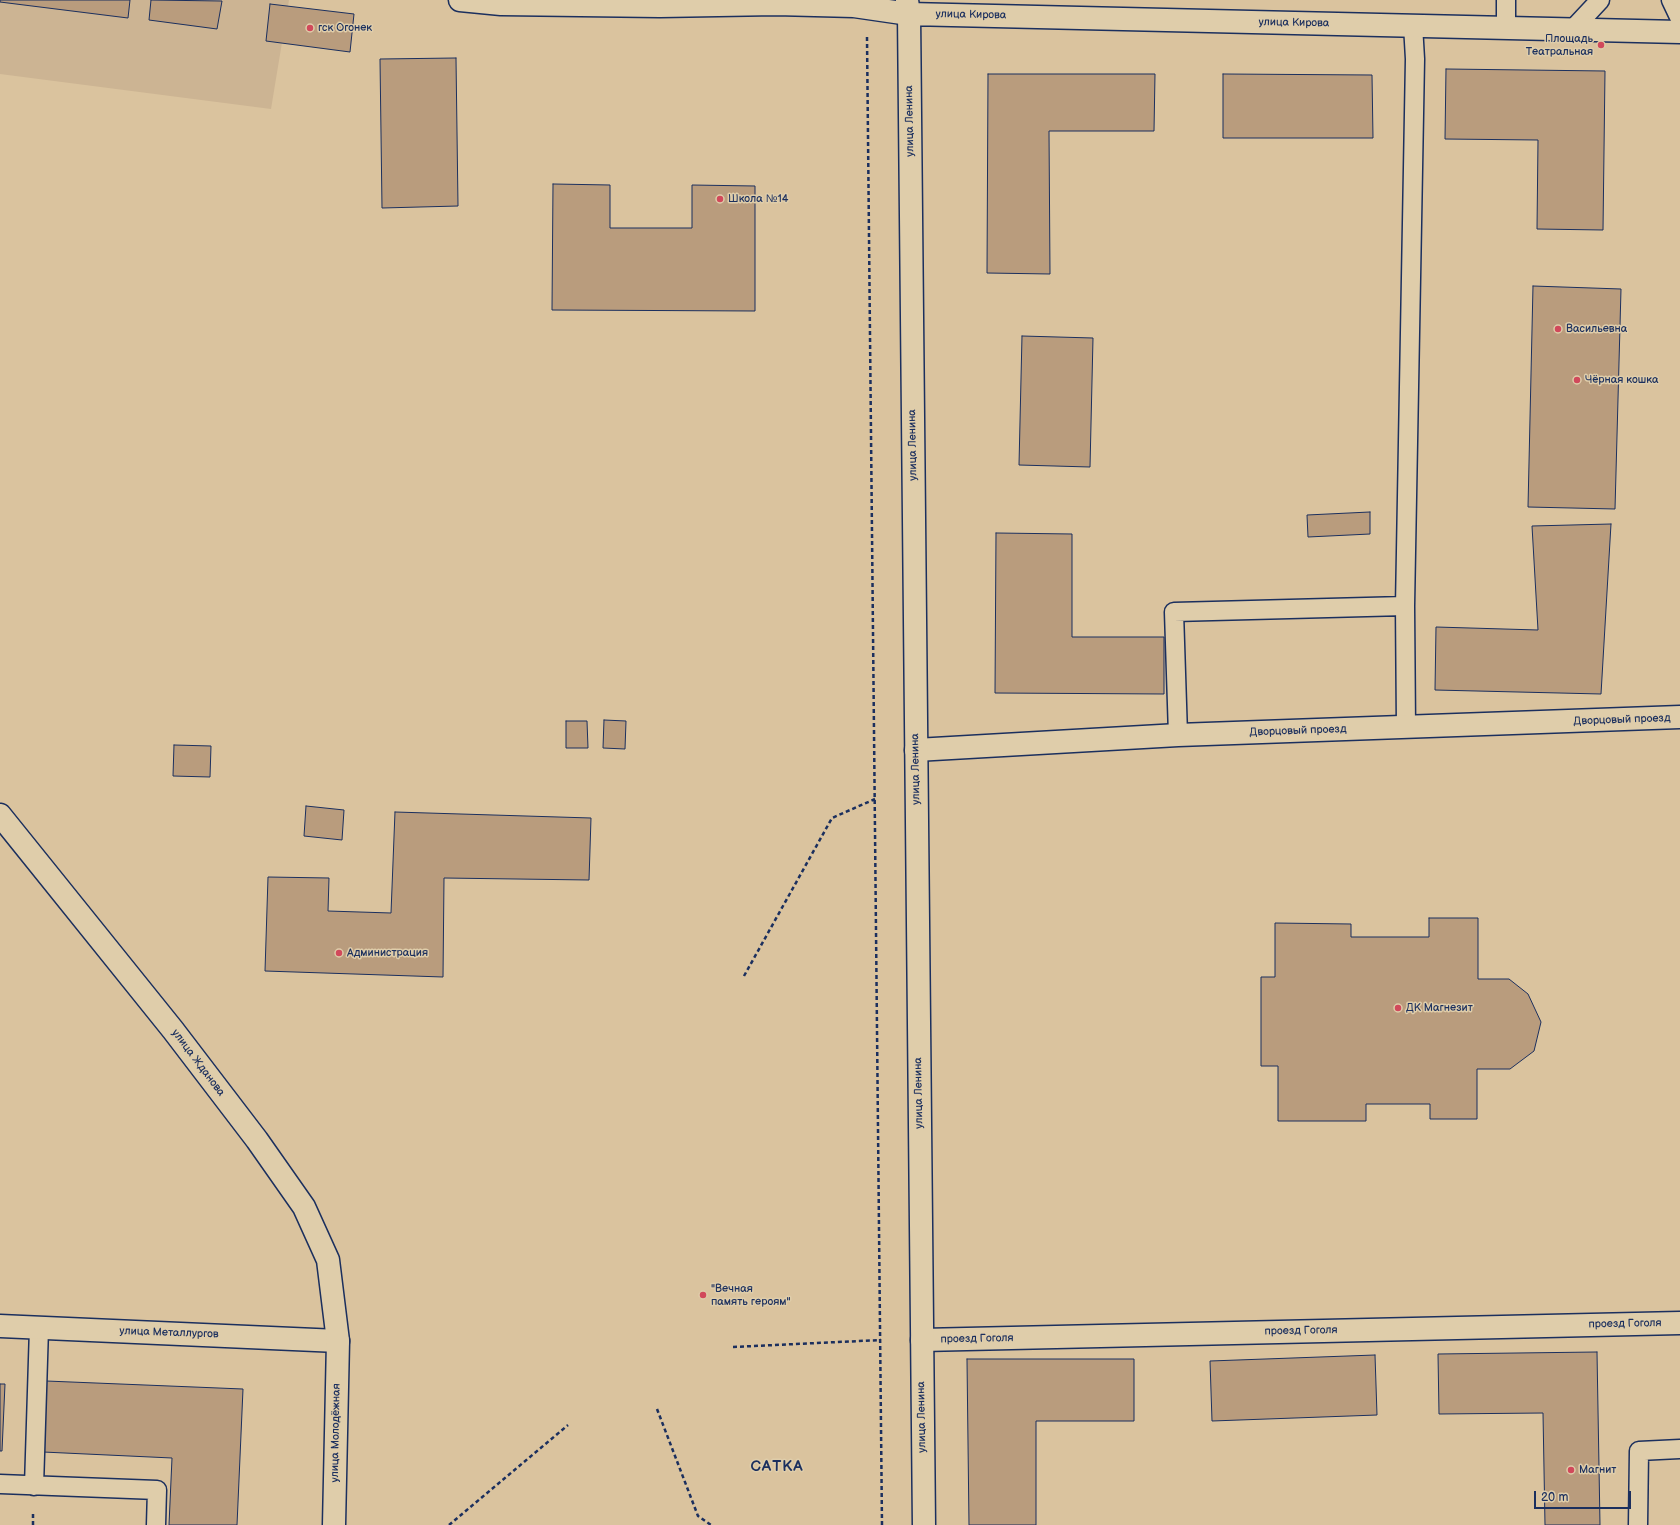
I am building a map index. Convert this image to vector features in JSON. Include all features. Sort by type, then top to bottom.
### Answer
[{"type":"street","name":"улица Кирова","points":[[460,0],[501,4],[660,6],[776,4],[854,6],[867,8],[908,7],[1413,25],[1680,32]]},
{"type":"street","name":"улица Ленина","points":[[908,7],[924,1525]]},
{"type":"street","name":"Дворцовый проезд","points":[[916,750],[1178,735],[1680,717]]},
{"type":"street","name":"улица Жданова","points":[[0,814],[173,1030],[257,1140],[304,1207],[328,1260],[338,1341]]},
{"type":"street","name":"проезд Гоголя","points":[[922,1340],[1680,1323]]},
{"type":"street","name":"улица Металлургов","points":[[0,1326],[338,1341]]},
{"type":"street","name":"улица Молодёжная","points":[[334,1525],[338,1341]]},
{"type":"lane","points":[[1506,0],[1506,27]]},
{"type":"lane","points":[[1573,29],[1600,0]]},
{"type":"lane","points":[[1671,0],[1680,19]]},
{"type":"lane","points":[[1406,728],[1405,606],[1415,59],[1413,25]]},
{"type":"lane","points":[[1178,735],[1174,612],[1405,606]]},
{"type":"lane","points":[[34,1486],[39,1328]]},
{"type":"lane","points":[[1638,1525],[1639,1451],[1680,1449]]},
{"type":"lane","points":[[0,1484],[157,1490],[156,1525]]},
{"type":"path","points":[[867,8],[882,1525]]},
{"type":"path","points":[[744,976],[832,818],[875,799]]},
{"type":"path","points":[[733,1347],[881,1340]]},
{"type":"path","points":[[657,1409],[698,1516],[711,1525]]},
{"type":"path","points":[[449,1525],[568,1425]]},
{"type":"shaded area","points":[[0,0],[289,0],[271,109],[0,74]]},
{"type":"building","points":[[0,0],[130,0],[128,18],[0,2]]},
{"type":"building","points":[[151,0],[222,1],[217,29],[149,20]]},
{"type":"building","name":"гск Огонек","points":[[270,4],[354,14],[350,52],[266,41]]},
{"type":"building","points":[[456,58],[458,206],[382,208],[380,59]]},
{"type":"building","points":[[1446,69],[1605,71],[1603,230],[1537,229],[1538,140],[1445,139]]},
{"type":"building","points":[[988,74],[1155,74],[1154,131],[1049,131],[1050,274],[987,273]]},
{"type":"building","points":[[1223,74],[1372,75],[1373,138],[1223,138]]},
{"type":"building","points":[[553,184],[610,185],[610,228],[692,228],[692,185],[755,186],[755,311],[552,310]]},
{"type":"building","points":[[1533,286],[1621,289],[1615,509],[1528,507]]},
{"type":"building","points":[[1022,336],[1093,338],[1090,467],[1019,465]]},
{"type":"building","points":[[1370,512],[1370,534],[1308,537],[1307,515]]},
{"type":"building","points":[[1611,524],[1601,694],[1435,690],[1436,627],[1538,630],[1532,526]]},
{"type":"building","points":[[996,533],[1072,534],[1072,637],[1164,637],[1164,694],[995,693]]},
{"type":"building","points":[[604,720],[626,721],[625,749],[603,748]]},
{"type":"building","points":[[566,721],[587,721],[588,748],[566,748]]},
{"type":"building","points":[[174,745],[211,746],[210,777],[173,776]]},
{"type":"building","points":[[306,806],[344,810],[342,840],[304,836]]},
{"type":"building","points":[[395,812],[591,818],[589,880],[444,878],[443,977],[265,971],[268,877],[329,878],[328,911],[391,913]]},
{"type":"building","name":"ДК Магнезит","points":[[1429,918],[1478,918],[1478,979],[1509,979],[1528,994],[1541,1022],[1534,1051],[1510,1069],[1477,1069],[1477,1119],[1430,1119],[1430,1104],[1366,1104],[1366,1121],[1278,1121],[1278,1066],[1261,1066],[1261,977],[1275,977],[1275,923],[1351,924],[1351,937],[1429,937]]},
{"type":"building","name":"Магнит","points":[[1597,1352],[1600,1525],[1545,1525],[1543,1413],[1439,1414],[1438,1354]]},
{"type":"building","points":[[1375,1355],[1377,1415],[1212,1421],[1210,1361]]},
{"type":"building","points":[[967,1359],[1134,1359],[1134,1421],[1036,1421],[1036,1525],[969,1525]]},
{"type":"building","points":[[46,1381],[243,1389],[237,1525],[169,1525],[172,1458],[43,1452]]},
{"type":"building","points":[[0,1384],[5,1384],[2,1451],[0,1451]]},
{"type":"place","name":"гск Огонек","points":[[310,28]]},
{"type":"place","name":"Площадь Театральная","points":[[1601,45]]},
{"type":"place","name":"Школа №14","points":[[720,199]]},
{"type":"place","name":"Васильевна","points":[[1558,329]]},
{"type":"place","name":"Чёрная кошка","points":[[1577,380]]},
{"type":"place","name":"Администрация","points":[[339,953]]},
{"type":"place","name":"ДК Магнезит","points":[[1398,1008]]},
{"type":"place","name":"\"Вечная память героям\"","points":[[703,1295]]},
{"type":"place","name":"Магнит","points":[[1571,1470]]},
{"type":"district","name":"САТКА","points":[[777,1467]]}]
